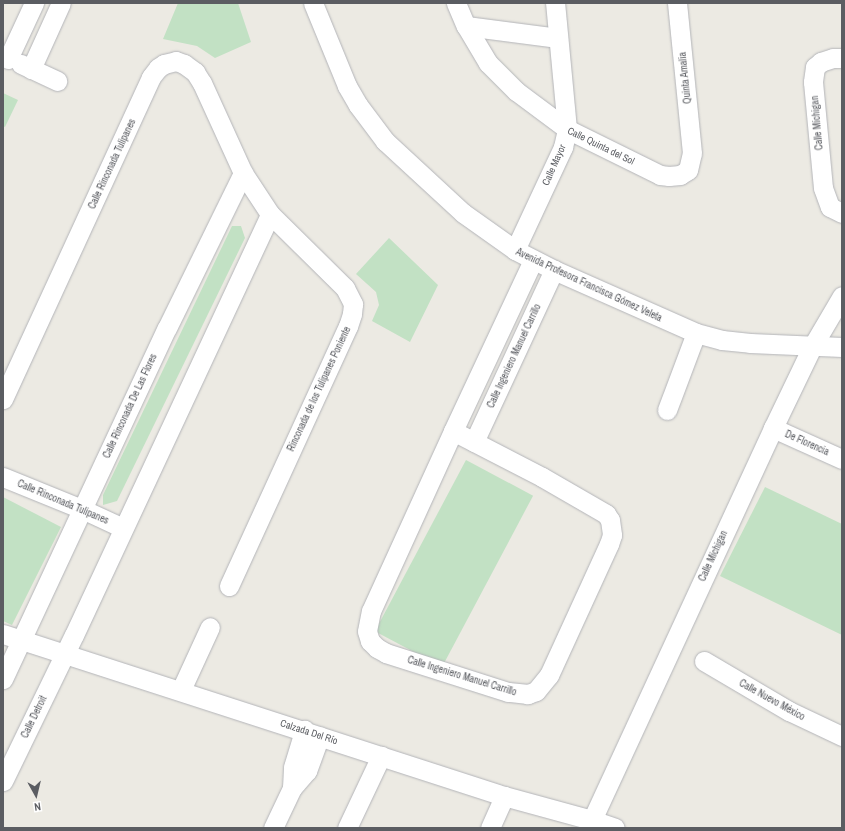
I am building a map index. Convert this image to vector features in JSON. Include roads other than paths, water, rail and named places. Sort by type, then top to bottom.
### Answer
[{"type":"street","points":[[34,3],[6,58],[57,81]]},
{"type":"street","points":[[31,69],[62,3]]},
{"type":"street","name":"Avenida Profesora Francisca Gómez Veleta","points":[[313,3],[347,86],[358,105],[385,141],[463,213],[515,250],[554,270],[696,333],[722,340],[812,347],[842,347]]},
{"type":"street","name":"Calle Quinta del Sol","points":[[456,3],[466,26],[488,63],[516,91],[567,130],[660,175],[680,175],[688,170],[692,153]]},
{"type":"street","name":"Calle Mayor","points":[[515,250],[563,147],[567,130],[555,3]]},
{"type":"street","name":"Quinta Amalia","points":[[677,3],[692,153]]},
{"type":"street","points":[[466,26],[558,38]]},
{"type":"street","name":"Calle Míchigan","points":[[836,210],[823,188],[813,75],[815,67],[821,62],[833,58],[842,58]]},
{"type":"street","name":"Calle Rinconada Tulipanes","points":[[3,399],[152,77],[158,68],[164,64],[176,61],[184,64],[195,72],[243,173]]},
{"type":"street","name":"Rinconada de los Tulipanes Poniente","points":[[229,586],[352,314],[352,304],[345,288],[270,214],[243,173]]},
{"type":"street","name":"Calle Rinconada De Las Flores","points":[[12,637],[82,509],[243,173]]},
{"type":"street","points":[[64,654],[270,214]]},
{"type":"street","name":"Calle Ingeniero Manuel Carrillo","points":[[453,431],[542,477],[606,514],[610,520],[612,535],[609,544],[549,674],[536,691],[528,694],[508,692],[386,653],[377,648],[370,641],[367,631],[371,611],[453,431],[533,260]]},
{"type":"street","name":"Calle Ingeniero Manuel Carrillo","points":[[474,442],[554,270]]},
{"type":"street","name":"Calle Míchigan","points":[[592,820],[773,428],[812,347],[829,321],[842,296]]},
{"type":"street","points":[[667,410],[696,333]]},
{"type":"street","name":"De Florencia","points":[[773,428],[842,459]]},
{"type":"street","name":"Calle Rinconada Tulipanes","points":[[3,476],[123,528]]},
{"type":"street","points":[[181,690],[210,627]]},
{"type":"street","points":[[3,679],[12,637]]},
{"type":"street","name":"Calzada Del Río","points":[[12,637],[181,690],[504,796],[592,820],[615,828]]},
{"type":"street","name":"Calle Detroit","points":[[3,781],[64,654]]},
{"type":"street","name":"Calle Nuevo México","points":[[704,661],[789,711],[842,736]]},
{"type":"street","points":[[273,828],[292,788],[307,771],[312,733]]},
{"type":"street","points":[[347,828],[381,756]]},
{"type":"street","points":[[490,828],[504,796]]}]
